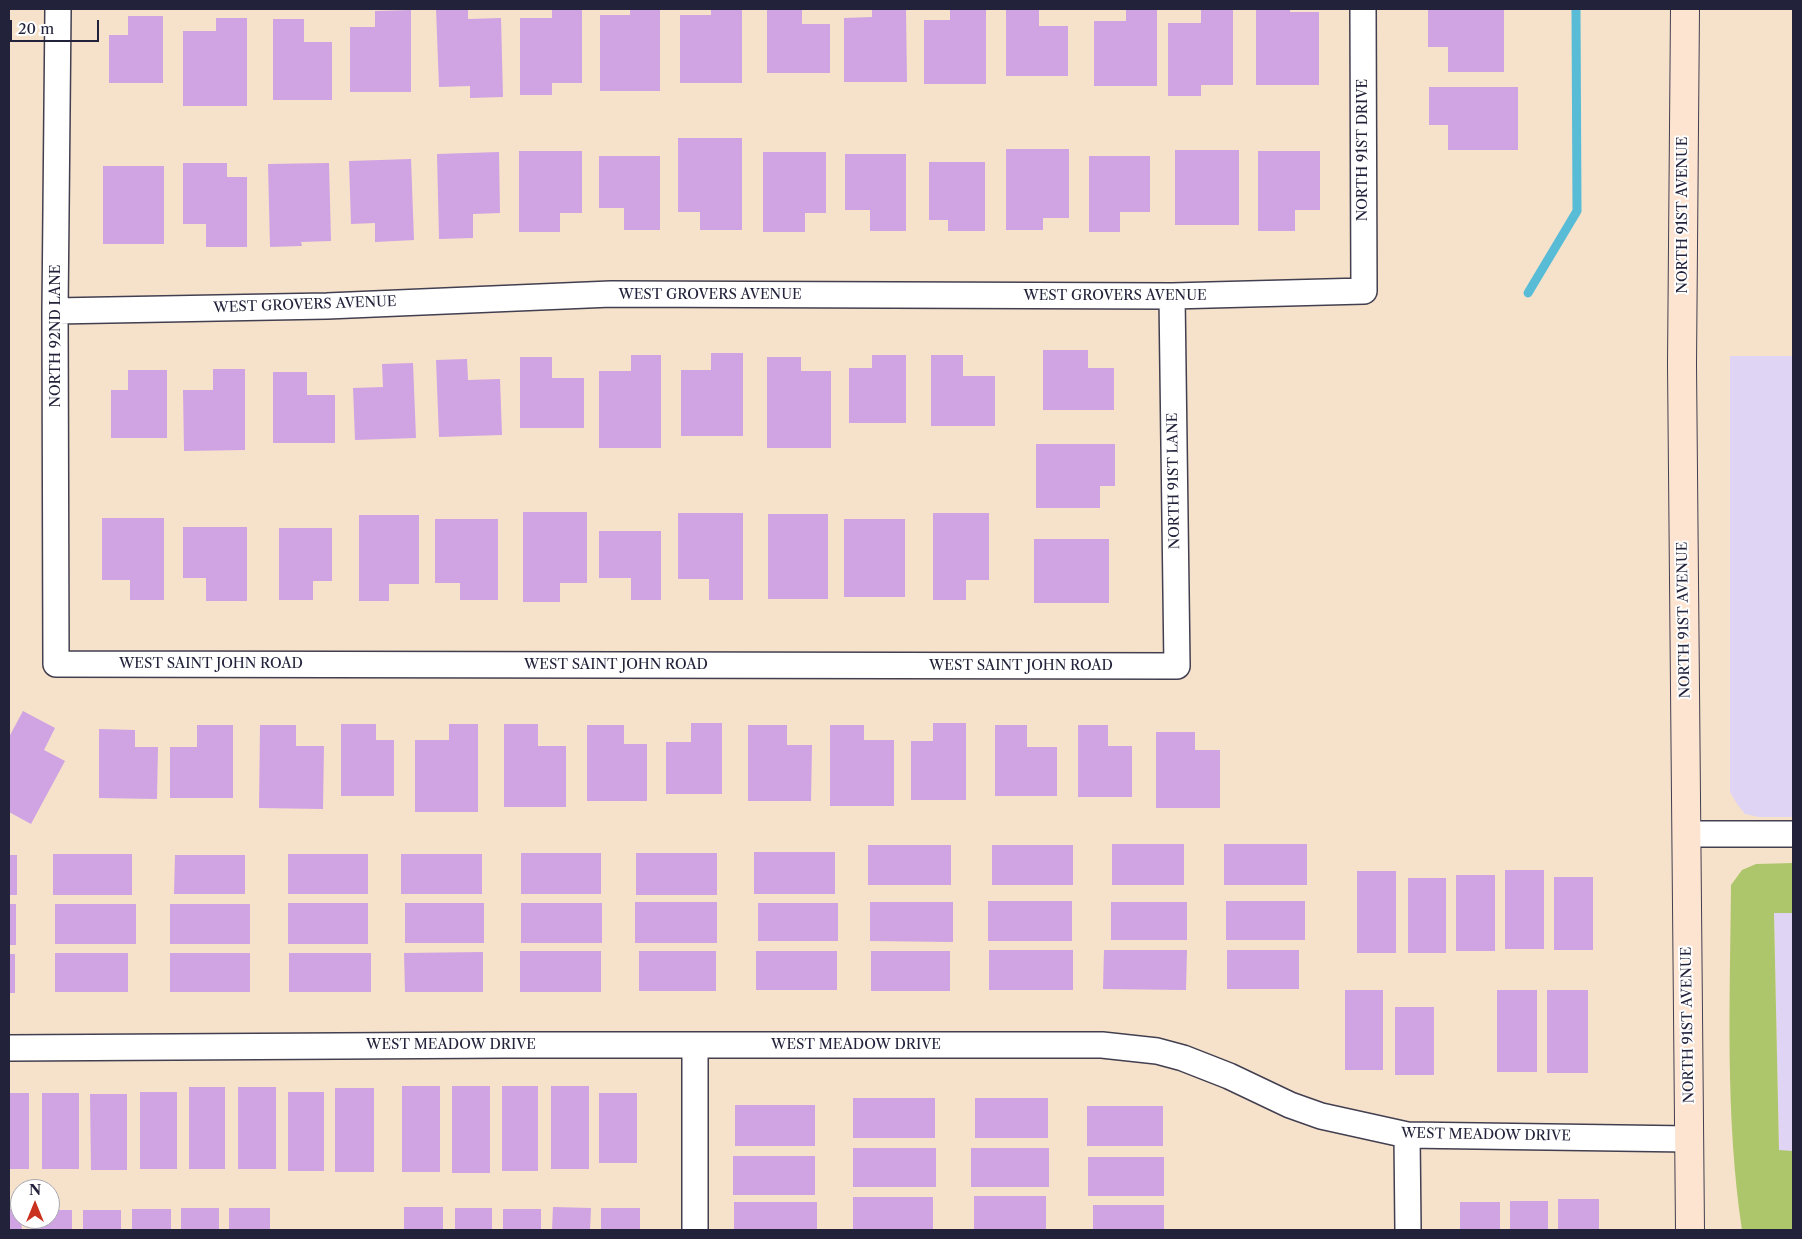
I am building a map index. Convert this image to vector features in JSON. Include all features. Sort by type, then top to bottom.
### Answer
[{"type":"main road","name":"NORTH 91ST AVENUE","points":[[1685,9],[1682,364],[1690,1230]]},
{"type":"street","name":"NORTH 92ND LANE","points":[[56,664],[55,311],[58,9]]},
{"type":"street","name":"NORTH 91ST DRIVE","points":[[1363,9],[1364,291]]},
{"type":"street","name":"WEST GROVERS AVENUE","points":[[55,311],[327,306],[611,294],[1172,296],[1364,291]]},
{"type":"street","name":"NORTH 91ST LANE","points":[[1172,296],[1176,666]]},
{"type":"street","name":"WEST SAINT JOHN ROAD","points":[[56,664],[1176,666]]},
{"type":"street","points":[[1686,834],[1793,834]]},
{"type":"street","name":"WEST MEADOW DRIVE","points":[[9,1048],[1071,1044],[1130,1047],[1158,1051],[1207,1066],[1290,1105],[1321,1116],[1407,1136],[1689,1139]]},
{"type":"street","points":[[695,1046],[695,1230]]},
{"type":"street","points":[[1407,1136],[1408,1230]]},
{"type":"shaded area","points":[[1730,356],[1793,356],[1793,817],[1759,817],[1745,814],[1730,792]]},
{"type":"shaded area","points":[[1774,913],[1793,913],[1793,1151],[1779,1151]]},
{"type":"green space","points":[[1793,863],[1793,913],[1774,913],[1779,1150],[1793,1151],[1793,1230],[1742,1230],[1733,1144],[1731,1101],[1731,885],[1742,870],[1756,864]]},
{"type":"building","points":[[436,9],[468,9],[468,19],[501,18],[503,97],[470,98],[470,86],[439,87]]},
{"type":"building","points":[[552,9],[582,9],[582,83],[552,83],[552,95],[520,95],[520,18],[552,18]]},
{"type":"building","points":[[630,9],[660,9],[660,91],[600,91],[600,15],[630,15]]},
{"type":"building","points":[[711,9],[742,9],[742,83],[680,83],[680,15],[711,15]]},
{"type":"building","points":[[767,9],[802,9],[802,24],[830,24],[830,73],[767,73]]},
{"type":"building","points":[[872,9],[906,9],[907,82],[844,82],[844,18],[872,17]]},
{"type":"building","points":[[950,9],[986,9],[986,84],[924,84],[924,20],[950,20]]},
{"type":"building","points":[[1006,9],[1039,9],[1039,26],[1068,26],[1068,76],[1006,76]]},
{"type":"building","points":[[1126,9],[1157,9],[1157,86],[1094,86],[1094,21],[1126,21]]},
{"type":"building","points":[[1201,9],[1233,9],[1233,85],[1201,85],[1201,96],[1168,96],[1168,23],[1201,23]]},
{"type":"building","points":[[1256,9],[1290,9],[1290,12],[1319,12],[1319,85],[1256,85]]},
{"type":"building","points":[[1428,9],[1504,9],[1504,72],[1448,72],[1448,47],[1428,47]]},
{"type":"building","points":[[411,10],[411,92],[350,92],[350,27],[375,27],[375,11]]},
{"type":"building","points":[[128,16],[163,16],[163,83],[109,83],[109,35],[128,35]]},
{"type":"building","points":[[216,18],[247,18],[247,106],[183,106],[183,31],[216,31]]},
{"type":"building","points":[[273,19],[304,19],[304,42],[332,42],[332,100],[273,100]]},
{"type":"building","points":[[1429,87],[1518,87],[1518,150],[1448,150],[1448,125],[1429,125]]},
{"type":"building","points":[[678,138],[742,138],[742,230],[700,230],[700,212],[678,212]]},
{"type":"building","points":[[1006,149],[1069,149],[1069,218],[1043,218],[1043,230],[1006,230]]},
{"type":"building","points":[[1175,150],[1239,150],[1239,225],[1175,225]]},
{"type":"building","points":[[519,151],[582,151],[582,213],[560,213],[560,232],[519,232]]},
{"type":"building","points":[[1258,151],[1320,151],[1320,210],[1295,210],[1295,231],[1258,231]]},
{"type":"building","points":[[499,152],[500,213],[473,214],[473,238],[439,239],[437,154]]},
{"type":"building","points":[[763,152],[826,152],[826,213],[805,213],[805,232],[763,232]]},
{"type":"building","points":[[845,154],[906,154],[906,231],[870,231],[870,210],[845,210]]},
{"type":"building","points":[[599,156],[660,156],[660,230],[624,230],[624,208],[599,208]]},
{"type":"building","points":[[1089,156],[1150,156],[1150,212],[1120,212],[1120,232],[1089,232]]},
{"type":"building","points":[[411,159],[414,240],[375,242],[375,223],[351,224],[349,161]]},
{"type":"building","points":[[929,162],[985,162],[985,231],[948,231],[948,220],[929,220]]},
{"type":"building","points":[[183,163],[227,163],[227,177],[247,177],[247,247],[206,247],[206,224],[183,224]]},
{"type":"building","points":[[329,163],[331,241],[301,242],[302,246],[270,247],[268,164]]},
{"type":"building","points":[[103,166],[164,166],[164,244],[103,244]]},
{"type":"building","points":[[1043,350],[1088,350],[1088,368],[1114,368],[1114,410],[1043,410]]},
{"type":"building","points":[[711,353],[743,353],[743,436],[681,436],[681,370],[711,370]]},
{"type":"building","points":[[631,355],[661,355],[661,448],[599,448],[599,371],[631,371]]},
{"type":"building","points":[[872,355],[906,355],[906,423],[849,423],[849,368],[872,368]]},
{"type":"building","points":[[931,355],[963,355],[963,376],[995,376],[995,426],[931,426]]},
{"type":"building","points":[[520,357],[552,357],[552,378],[584,378],[584,428],[520,428]]},
{"type":"building","points":[[767,357],[801,357],[801,371],[831,371],[831,448],[767,448]]},
{"type":"building","points":[[467,359],[468,380],[500,379],[502,435],[439,437],[436,360]]},
{"type":"building","points":[[413,363],[416,438],[355,440],[353,388],[383,387],[382,364]]},
{"type":"building","points":[[213,369],[245,369],[245,450],[184,451],[183,390],[213,390]]},
{"type":"building","points":[[128,370],[167,370],[167,438],[111,438],[111,390],[128,390]]},
{"type":"building","points":[[273,372],[307,372],[307,395],[335,395],[335,443],[273,443]]},
{"type":"building","points":[[1036,444],[1115,444],[1115,486],[1100,486],[1100,508],[1036,508]]},
{"type":"building","points":[[523,512],[587,512],[587,583],[560,583],[560,602],[523,602]]},
{"type":"building","points":[[678,513],[743,513],[743,600],[709,600],[709,579],[678,579]]},
{"type":"building","points":[[933,513],[989,513],[989,580],[966,580],[966,600],[933,600]]},
{"type":"building","points":[[768,514],[828,514],[828,599],[768,599]]},
{"type":"building","points":[[359,515],[419,515],[419,584],[389,584],[389,601],[359,601]]},
{"type":"building","points":[[102,518],[164,518],[164,600],[130,600],[130,580],[102,580]]},
{"type":"building","points":[[435,519],[498,519],[498,600],[460,600],[460,583],[435,583]]},
{"type":"building","points":[[844,519],[905,519],[905,597],[844,597]]},
{"type":"building","points":[[183,527],[247,527],[247,601],[206,601],[206,578],[183,578]]},
{"type":"building","points":[[279,528],[332,528],[332,581],[313,581],[313,600],[279,600]]},
{"type":"building","points":[[599,531],[661,531],[661,600],[631,600],[631,578],[599,578]]},
{"type":"building","points":[[1034,539],[1109,539],[1109,603],[1034,603]]},
{"type":"building","points":[[23,711],[55,728],[44,750],[65,761],[31,824],[9,812],[9,737]]},
{"type":"building","points":[[691,723],[722,723],[722,794],[666,794],[666,742],[691,742]]},
{"type":"building","points":[[933,723],[966,723],[966,800],[911,800],[911,741],[933,741]]},
{"type":"building","points":[[341,724],[376,724],[376,740],[394,740],[394,796],[341,796]]},
{"type":"building","points":[[449,724],[478,724],[478,812],[415,812],[415,740],[449,740]]},
{"type":"building","points":[[504,724],[538,724],[538,746],[566,746],[566,807],[504,807]]},
{"type":"building","points":[[197,725],[233,725],[233,798],[170,798],[170,747],[197,747]]},
{"type":"building","points":[[260,725],[296,725],[296,746],[324,746],[323,809],[259,808]]},
{"type":"building","points":[[587,725],[624,725],[624,744],[647,744],[647,801],[587,801]]},
{"type":"building","points":[[748,725],[787,725],[787,745],[812,745],[811,801],[748,801]]},
{"type":"building","points":[[830,725],[864,725],[864,740],[894,740],[894,806],[830,806]]},
{"type":"building","points":[[995,725],[1027,725],[1027,747],[1057,747],[1057,796],[995,796]]},
{"type":"building","points":[[1078,725],[1108,725],[1108,746],[1132,746],[1132,797],[1078,797]]},
{"type":"building","points":[[99,729],[135,730],[135,747],[158,747],[157,799],[99,798]]},
{"type":"building","points":[[1156,732],[1195,732],[1195,750],[1220,750],[1220,808],[1156,808]]},
{"type":"building","points":[[1112,844],[1184,844],[1184,885],[1112,885]]},
{"type":"building","points":[[1224,844],[1307,844],[1307,885],[1224,885]]},
{"type":"building","points":[[868,845],[951,845],[951,885],[868,885]]},
{"type":"building","points":[[992,845],[1073,845],[1073,885],[992,885]]},
{"type":"building","points":[[754,852],[835,852],[835,894],[754,894]]},
{"type":"building","points":[[521,853],[601,853],[601,894],[521,894]]},
{"type":"building","points":[[636,853],[717,853],[717,895],[636,895]]},
{"type":"building","points":[[53,854],[132,854],[132,895],[53,895]]},
{"type":"building","points":[[288,854],[368,854],[368,894],[288,894]]},
{"type":"building","points":[[401,854],[482,854],[482,894],[401,894]]},
{"type":"building","points":[[9,855],[17,855],[17,895],[9,895]]},
{"type":"building","points":[[175,855],[245,855],[245,894],[174,894]]},
{"type":"building","points":[[1505,870],[1544,870],[1544,949],[1505,949]]},
{"type":"building","points":[[1357,871],[1396,871],[1396,953],[1357,953]]},
{"type":"building","points":[[1456,875],[1495,875],[1495,951],[1456,951]]},
{"type":"building","points":[[1554,877],[1593,877],[1593,950],[1554,950]]},
{"type":"building","points":[[1408,878],[1446,878],[1446,953],[1408,953]]},
{"type":"building","points":[[988,901],[1072,901],[1072,941],[988,941]]},
{"type":"building","points":[[1226,901],[1305,901],[1305,940],[1226,940]]},
{"type":"building","points":[[635,902],[717,902],[717,943],[635,943]]},
{"type":"building","points":[[870,902],[953,902],[953,942],[870,941]]},
{"type":"building","points":[[1111,902],[1187,902],[1187,940],[1111,940]]},
{"type":"building","points":[[288,903],[368,903],[368,944],[288,944]]},
{"type":"building","points":[[405,903],[484,903],[484,943],[405,943]]},
{"type":"building","points":[[521,903],[602,903],[602,943],[521,943]]},
{"type":"building","points":[[758,903],[838,903],[838,941],[758,941]]},
{"type":"building","points":[[9,904],[16,904],[16,945],[9,945]]},
{"type":"building","points":[[55,904],[136,904],[136,944],[55,944]]},
{"type":"building","points":[[170,904],[250,904],[250,944],[170,944]]},
{"type":"building","points":[[989,950],[1073,950],[1073,990],[989,990]]},
{"type":"building","points":[[1104,950],[1187,950],[1186,990],[1103,989]]},
{"type":"building","points":[[1227,950],[1299,950],[1299,989],[1227,989]]},
{"type":"building","points":[[520,951],[601,951],[601,992],[520,992]]},
{"type":"building","points":[[639,951],[716,951],[716,991],[639,991]]},
{"type":"building","points":[[756,951],[837,951],[837,990],[756,990]]},
{"type":"building","points":[[871,951],[950,951],[950,991],[871,991]]},
{"type":"building","points":[[483,952],[483,992],[405,992],[404,953]]},
{"type":"building","points":[[55,953],[128,953],[128,992],[55,992]]},
{"type":"building","points":[[170,953],[250,953],[250,992],[170,992]]},
{"type":"building","points":[[289,953],[371,953],[371,992],[289,992]]},
{"type":"building","points":[[9,954],[15,954],[15,993],[9,993]]},
{"type":"building","points":[[1345,990],[1383,990],[1383,1070],[1345,1070]]},
{"type":"building","points":[[1497,990],[1537,990],[1537,1072],[1497,1072]]},
{"type":"building","points":[[1547,990],[1588,990],[1588,1073],[1547,1073]]},
{"type":"building","points":[[1395,1007],[1434,1007],[1434,1075],[1395,1075]]},
{"type":"building","points":[[402,1086],[440,1086],[440,1172],[402,1172]]},
{"type":"building","points":[[452,1086],[490,1086],[490,1173],[452,1173]]},
{"type":"building","points":[[502,1086],[538,1086],[538,1171],[502,1171]]},
{"type":"building","points":[[551,1086],[589,1086],[589,1169],[551,1169]]},
{"type":"building","points":[[189,1087],[225,1087],[225,1169],[189,1169]]},
{"type":"building","points":[[238,1087],[276,1087],[276,1169],[238,1169]]},
{"type":"building","points":[[335,1088],[374,1088],[374,1172],[335,1172]]},
{"type":"building","points":[[140,1092],[177,1092],[177,1169],[140,1169]]},
{"type":"building","points":[[288,1092],[324,1092],[324,1171],[288,1171]]},
{"type":"building","points":[[9,1093],[29,1093],[29,1169],[9,1169]]},
{"type":"building","points":[[42,1093],[79,1093],[79,1169],[42,1169]]},
{"type":"building","points":[[599,1093],[637,1093],[637,1163],[599,1163]]},
{"type":"building","points":[[90,1094],[127,1094],[127,1170],[91,1170]]},
{"type":"building","points":[[853,1098],[935,1098],[935,1138],[853,1138]]},
{"type":"building","points":[[975,1098],[1048,1098],[1048,1138],[975,1138]]},
{"type":"building","points":[[735,1105],[815,1105],[815,1146],[735,1146]]},
{"type":"building","points":[[1087,1106],[1163,1106],[1163,1146],[1087,1146]]},
{"type":"building","points":[[853,1148],[936,1148],[936,1187],[853,1187]]},
{"type":"building","points":[[971,1148],[1049,1148],[1049,1187],[971,1187]]},
{"type":"building","points":[[733,1156],[815,1156],[815,1195],[733,1195]]},
{"type":"building","points":[[1088,1157],[1164,1157],[1164,1196],[1088,1196]]},
{"type":"building","points":[[974,1196],[1046,1196],[1046,1230],[974,1230]]},
{"type":"building","points":[[853,1197],[933,1197],[933,1230],[853,1230]]},
{"type":"building","points":[[1558,1199],[1599,1199],[1599,1230],[1558,1230]]},
{"type":"building","points":[[1510,1201],[1548,1201],[1548,1230],[1510,1230]]},
{"type":"building","points":[[734,1202],[817,1202],[817,1230],[734,1230]]},
{"type":"building","points":[[1460,1202],[1500,1202],[1500,1230],[1460,1230]]},
{"type":"building","points":[[1093,1205],[1164,1205],[1164,1230],[1093,1230]]},
{"type":"building","points":[[404,1207],[443,1207],[443,1230],[404,1230]]},
{"type":"building","points":[[553,1207],[591,1208],[590,1230],[552,1230]]},
{"type":"building","points":[[181,1208],[219,1208],[219,1230],[181,1230]]},
{"type":"building","points":[[229,1208],[270,1208],[270,1230],[229,1230]]},
{"type":"building","points":[[455,1208],[492,1208],[492,1230],[455,1230]]},
{"type":"building","points":[[601,1208],[640,1208],[640,1230],[601,1230]]},
{"type":"building","points":[[10,1209],[10,1229],[22,1230],[9,1230]]},
{"type":"building","points":[[132,1209],[171,1209],[171,1230],[132,1230]]},
{"type":"building","points":[[503,1209],[541,1209],[541,1230],[503,1230]]},
{"type":"building","points":[[60,1210],[72,1210],[72,1230],[33,1230],[60,1229]]},
{"type":"building","points":[[83,1210],[121,1210],[121,1230],[83,1230]]},
{"type":"waterway","points":[[1528,293],[1577,211],[1576,9]]}]
